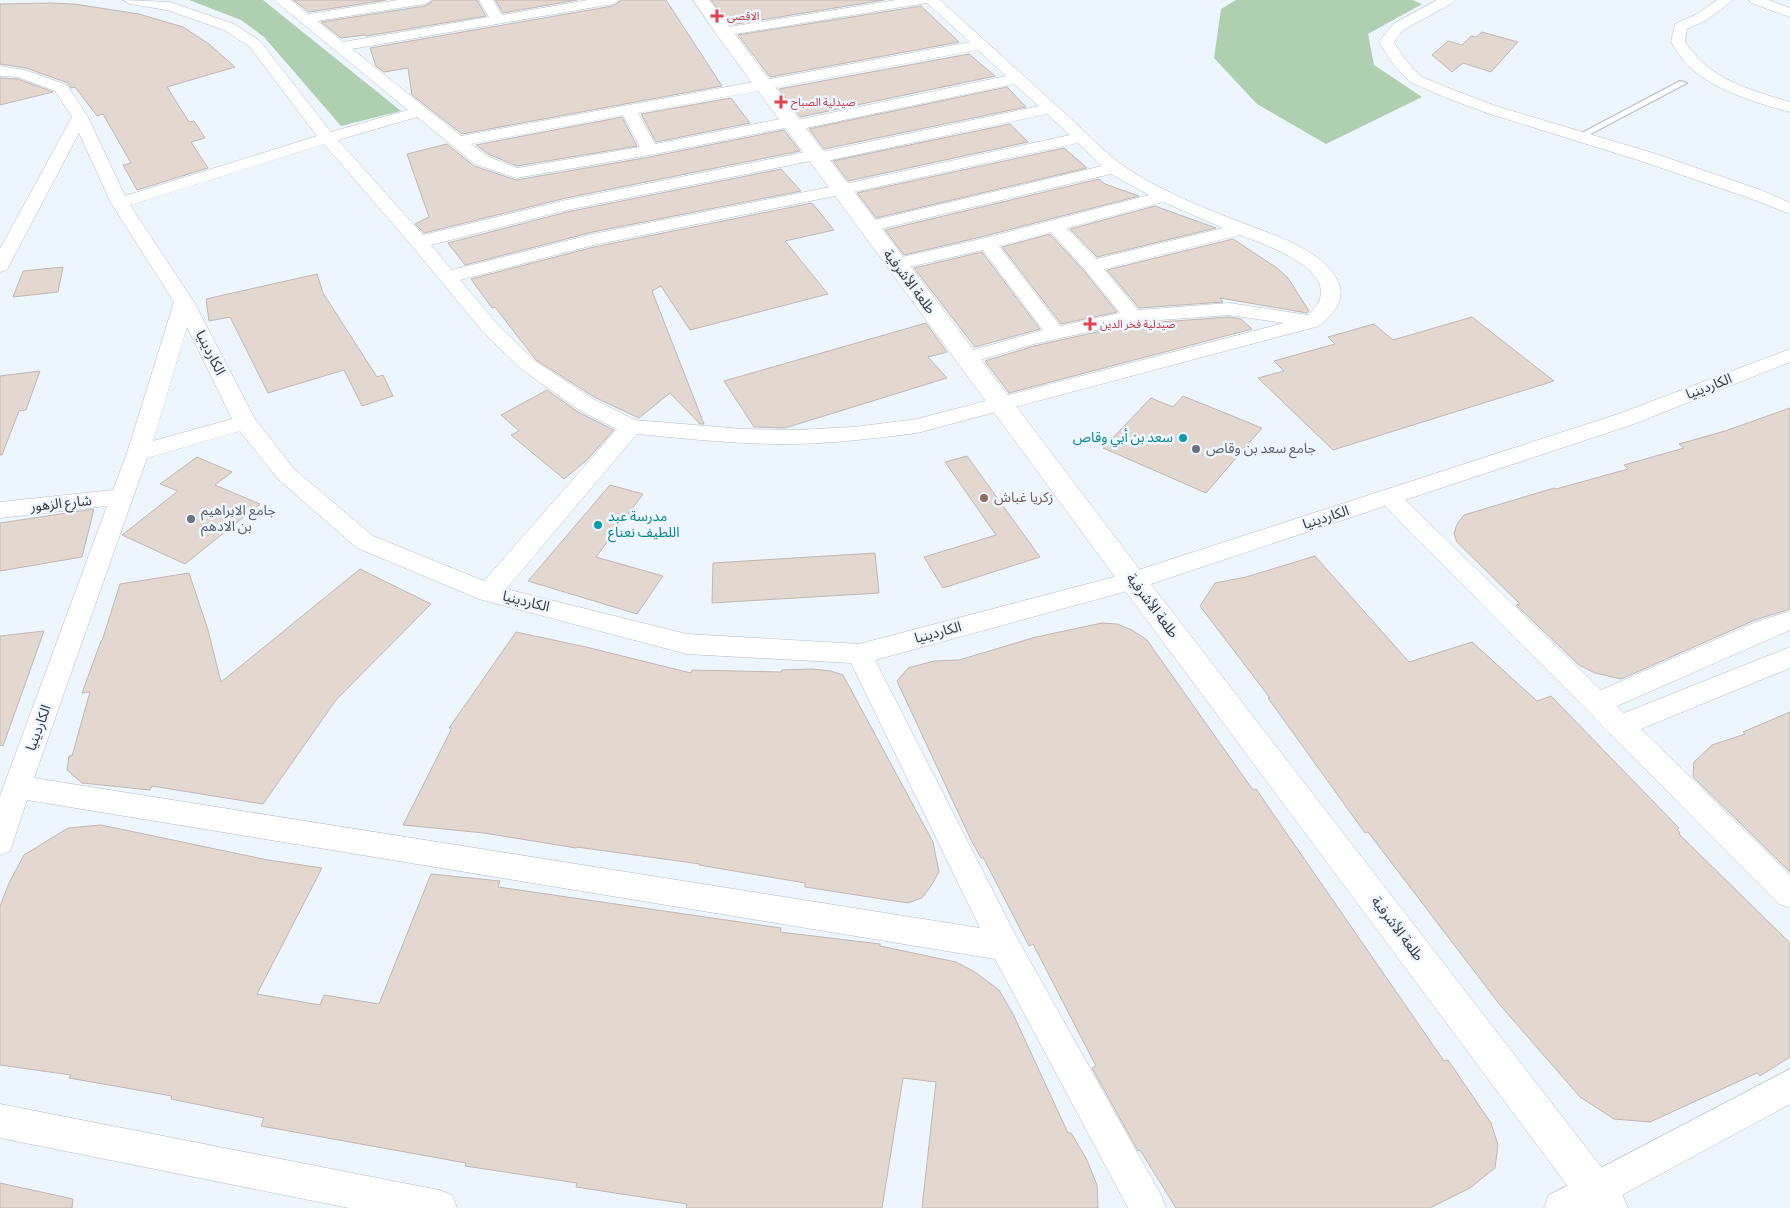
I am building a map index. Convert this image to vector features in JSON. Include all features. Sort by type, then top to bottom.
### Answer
[{"type":"main road","name":"طلعة الأشرفية","points":[[701,0],[840,190],[1002,403],[1133,581],[1601,1198]]},
{"type":"street","points":[[130,0],[170,6],[229,27],[255,44],[327,138],[419,242],[491,329],[528,365],[587,404],[631,427],[744,436],[796,437],[917,426],[1312,322],[1326,310],[1332,295],[1329,282],[1316,267],[1266,238],[1139,185],[1114,168],[932,0]]},
{"type":"street","points":[[281,0],[481,160],[516,173],[791,124],[1016,79]]},
{"type":"street","points":[[306,19],[425,0]]},
{"type":"street","points":[[486,0],[498,20]]},
{"type":"street","points":[[340,47],[613,0]]},
{"type":"street","points":[[723,32],[922,0]]},
{"type":"street","points":[[1726,0],[1702,17],[1680,26],[1678,42],[1696,64],[1724,82],[1790,107]]},
{"type":"street","points":[[1756,0],[1790,14]]},
{"type":"street","points":[[1436,2],[1398,27],[1386,42],[1398,61],[1414,79],[1493,110],[1580,136],[1728,185],[1790,209]]},
{"type":"street","points":[[458,141],[980,45]]},
{"type":"street","name":"الكاردينيا","points":[[0,71],[20,73],[61,88],[80,117],[120,203],[184,302],[245,422],[286,474],[365,542],[488,593],[687,644],[859,654],[1133,581],[1626,419],[1790,356]]},
{"type":"street","points":[[419,242],[566,205],[1049,109]]},
{"type":"street","points":[[628,110],[650,150]]},
{"type":"street","points":[[120,203],[327,138],[421,111]]},
{"type":"street","points":[[0,266],[80,117]]},
{"type":"street","points":[[448,277],[593,240],[840,190],[1080,138]]},
{"type":"street","points":[[868,227],[1114,168]]},
{"type":"street","points":[[896,264],[988,243],[1166,196]]},
{"type":"street","points":[[1054,225],[1092,266],[1133,316]]},
{"type":"street","points":[[1092,266],[1241,229]]},
{"type":"street","points":[[988,243],[1055,333]]},
{"type":"street","name":"الكاردينيا","points":[[0,842],[138,454],[184,302]]},
{"type":"street","points":[[966,358],[1055,333],[1133,316],[1230,309],[1312,322]]},
{"type":"street","points":[[138,454],[245,422]]},
{"type":"street","points":[[488,593],[631,427]]},
{"type":"street","name":"شارع الزهور","points":[[0,510],[122,497]]},
{"type":"street","points":[[1389,497],[1790,895]]},
{"type":"street","points":[[1596,704],[1765,629],[1790,620]]},
{"type":"street","points":[[859,654],[1005,946],[1148,1208]]},
{"type":"street","points":[[1620,726],[1790,657]]},
{"type":"street","points":[[18,787],[1005,946]]},
{"type":"street","points":[[1562,1208],[1601,1198],[1790,1086]]},
{"type":"street","points":[[0,1121],[439,1208]]},
{"type":"lane","points":[[1580,136],[1683,83]]},
{"type":"green space","points":[[189,0],[263,0],[401,111],[341,126],[264,37],[241,20]]},
{"type":"green space","points":[[1236,0],[1412,0],[1422,4],[1368,34],[1374,65],[1422,97],[1326,144],[1257,104],[1214,58],[1221,9]]},
{"type":"building","points":[[293,0],[386,0],[309,12]]},
{"type":"building","points":[[434,0],[477,0],[486,16],[366,36],[341,38],[321,22],[425,6]]},
{"type":"building","points":[[495,0],[577,0],[503,13]]},
{"type":"building","points":[[622,0],[666,0],[722,86],[462,134],[412,95],[408,68],[384,72],[376,66],[370,48],[613,6]]},
{"type":"building","points":[[711,0],[884,0],[730,25]]},
{"type":"building","points":[[0,4],[74,4],[139,14],[183,27],[209,44],[235,67],[167,87],[189,122],[194,121],[205,138],[191,142],[208,168],[137,190],[123,165],[131,163],[103,114],[97,116],[75,87],[71,88],[68,83],[26,68],[0,64]]},
{"type":"building","points":[[921,6],[959,42],[770,77],[738,35]]},
{"type":"building","points":[[1482,32],[1518,42],[1491,72],[1463,63],[1452,72],[1432,55],[1448,41],[1462,45],[1471,36],[1476,37]]},
{"type":"building","points":[[969,54],[995,76],[800,117],[779,89]]},
{"type":"building","points":[[0,78],[18,79],[53,92],[0,105]]},
{"type":"building","points":[[1007,87],[1026,107],[824,149],[809,129]]},
{"type":"building","points":[[731,98],[750,123],[656,142],[641,114]]},
{"type":"building","points":[[622,117],[637,146],[517,166],[488,154],[476,145]]},
{"type":"building","points":[[1010,124],[1028,142],[848,181],[833,161]]},
{"type":"building","points":[[784,130],[800,151],[566,198],[424,233],[415,224],[429,217],[407,154],[447,144],[474,166],[516,180],[650,157]]},
{"type":"building","points":[[1064,148],[1087,168],[876,218],[857,193]]},
{"type":"building","points":[[781,169],[801,191],[593,232],[465,265],[448,243],[567,212]]},
{"type":"building","points":[[1099,179],[1105,184],[1139,196],[904,255],[885,230]]},
{"type":"building","points":[[812,203],[834,230],[785,241],[828,294],[690,330],[661,286],[652,291],[704,424],[700,424],[670,393],[639,418],[596,398],[536,360],[495,307],[492,308],[471,279],[594,247]]},
{"type":"building","points":[[1155,206],[1216,228],[1097,257],[1070,229]]},
{"type":"building","points":[[1050,234],[1084,271],[1117,312],[1061,324],[1002,247]]},
{"type":"building","points":[[1233,239],[1277,268],[1288,278],[1309,311],[1307,313],[1220,298],[1223,302],[1139,308],[1107,270]]},
{"type":"building","points":[[982,252],[1040,329],[975,347],[914,268]]},
{"type":"building","points":[[63,267],[58,292],[13,297],[23,271]]},
{"type":"building","points":[[317,274],[323,293],[377,377],[383,375],[393,396],[362,406],[344,370],[268,393],[230,317],[209,321],[206,299]]},
{"type":"building","points":[[1229,317],[1241,319],[1252,329],[1009,393],[985,361],[1034,346],[1133,324]]},
{"type":"building","points":[[1472,317],[1554,381],[1333,450],[1258,378],[1284,371],[1274,361],[1335,344],[1328,337],[1374,324],[1393,340]]},
{"type":"building","points":[[926,323],[947,352],[928,357],[947,378],[785,428],[754,427],[724,381]]},
{"type":"building","points":[[40,371],[26,410],[19,411],[2,455],[0,455],[0,376]]},
{"type":"building","points":[[547,390],[578,412],[614,430],[587,460],[564,479],[511,435],[519,431],[501,415]]},
{"type":"building","name":"سعد بن أبي وقاص","points":[[1183,396],[1262,428],[1206,493],[1103,448],[1151,398],[1173,407]]},
{"type":"building","points":[[1790,408],[1790,609],[1755,620],[1621,679],[1595,673],[1579,665],[1516,605],[1520,604],[1457,542],[1454,534],[1457,524],[1464,515],[1554,488],[1628,469],[1624,465],[1684,448],[1679,444],[1725,431]]},
{"type":"building","name":"زكريا غباش","points":[[967,456],[1040,557],[943,588],[924,557],[996,535],[945,462]]},
{"type":"building","name":"جامع الابراهيم بن الادهم","points":[[197,457],[232,472],[215,485],[260,504],[185,564],[122,535],[178,491],[160,484]]},
{"type":"building","name":"مدرسة عبد اللطيف نعناع","points":[[610,485],[643,494],[596,557],[663,576],[637,614],[528,581]]},
{"type":"building","points":[[94,509],[82,557],[0,571],[0,523]]},
{"type":"building","points":[[875,553],[879,593],[712,603],[713,563]]},
{"type":"building","points":[[1315,556],[1409,662],[1472,642],[1537,701],[1551,696],[1679,828],[1677,829],[1679,834],[1790,943],[1790,1057],[1760,1076],[1757,1073],[1650,1122],[1614,1119],[1580,1097],[1500,1005],[1368,832],[1365,833],[1268,698],[1270,698],[1200,606],[1215,583],[1246,577]]},
{"type":"building","points":[[360,569],[431,604],[336,700],[263,804],[152,786],[150,790],[82,783],[67,770],[69,756],[72,756],[90,692],[82,693],[102,641],[120,584],[189,573],[208,630],[221,682]]},
{"type":"building","points":[[1102,623],[1117,624],[1132,630],[1147,640],[1253,790],[1256,789],[1444,1061],[1448,1060],[1491,1123],[1498,1145],[1495,1168],[1470,1188],[1430,1208],[1176,1208],[1140,1150],[1138,1151],[1092,1068],[1096,1066],[1033,944],[1029,946],[983,857],[981,858],[971,840],[897,681],[908,668],[934,661],[959,660],[1036,637]]},
{"type":"building","points":[[44,631],[3,746],[0,745],[0,636]]},
{"type":"building","points":[[516,632],[691,673],[692,670],[781,672],[782,670],[812,669],[831,671],[843,675],[933,842],[939,872],[931,886],[922,898],[908,903],[805,887],[805,883],[700,864],[576,848],[484,833],[403,825],[452,728],[449,728]]},
{"type":"building","points":[[1790,712],[1790,872],[1693,777],[1694,762],[1712,745],[1745,734],[1743,732]]},
{"type":"building","points":[[101,825],[268,860],[322,868],[257,994],[320,1005],[324,995],[379,1004],[431,874],[500,881],[498,887],[781,928],[780,932],[880,944],[880,946],[956,962],[975,972],[999,990],[1013,1014],[1068,1133],[1071,1133],[1086,1158],[1097,1185],[1098,1208],[922,1208],[936,1082],[903,1078],[882,1208],[686,1208],[687,1204],[576,1187],[577,1183],[465,1166],[466,1163],[261,1126],[264,1118],[171,1099],[172,1096],[69,1078],[71,1075],[0,1065],[0,906],[9,883],[24,855],[68,828]]},
{"type":"building","points":[[0,1183],[73,1199],[72,1208],[0,1208]]},
{"type":"place","name":"الاقصى","points":[[717,16]]},
{"type":"place","name":"صيدلية الصباح","points":[[781,102]]},
{"type":"place","name":"صيدلية فخر الدين","points":[[1090,324]]},
{"type":"place","name":"سعد بن أبي وقاص","points":[[1183,438]]},
{"type":"place","name":"جامع سعد بن وقاص","points":[[1196,449]]},
{"type":"place","name":"زكريا غباش","points":[[984,498]]},
{"type":"place","name":"جامع الابراهيم بن الادهم","points":[[191,519]]},
{"type":"place","name":"مدرسة عبد اللطيف نعناع","points":[[598,525]]}]
